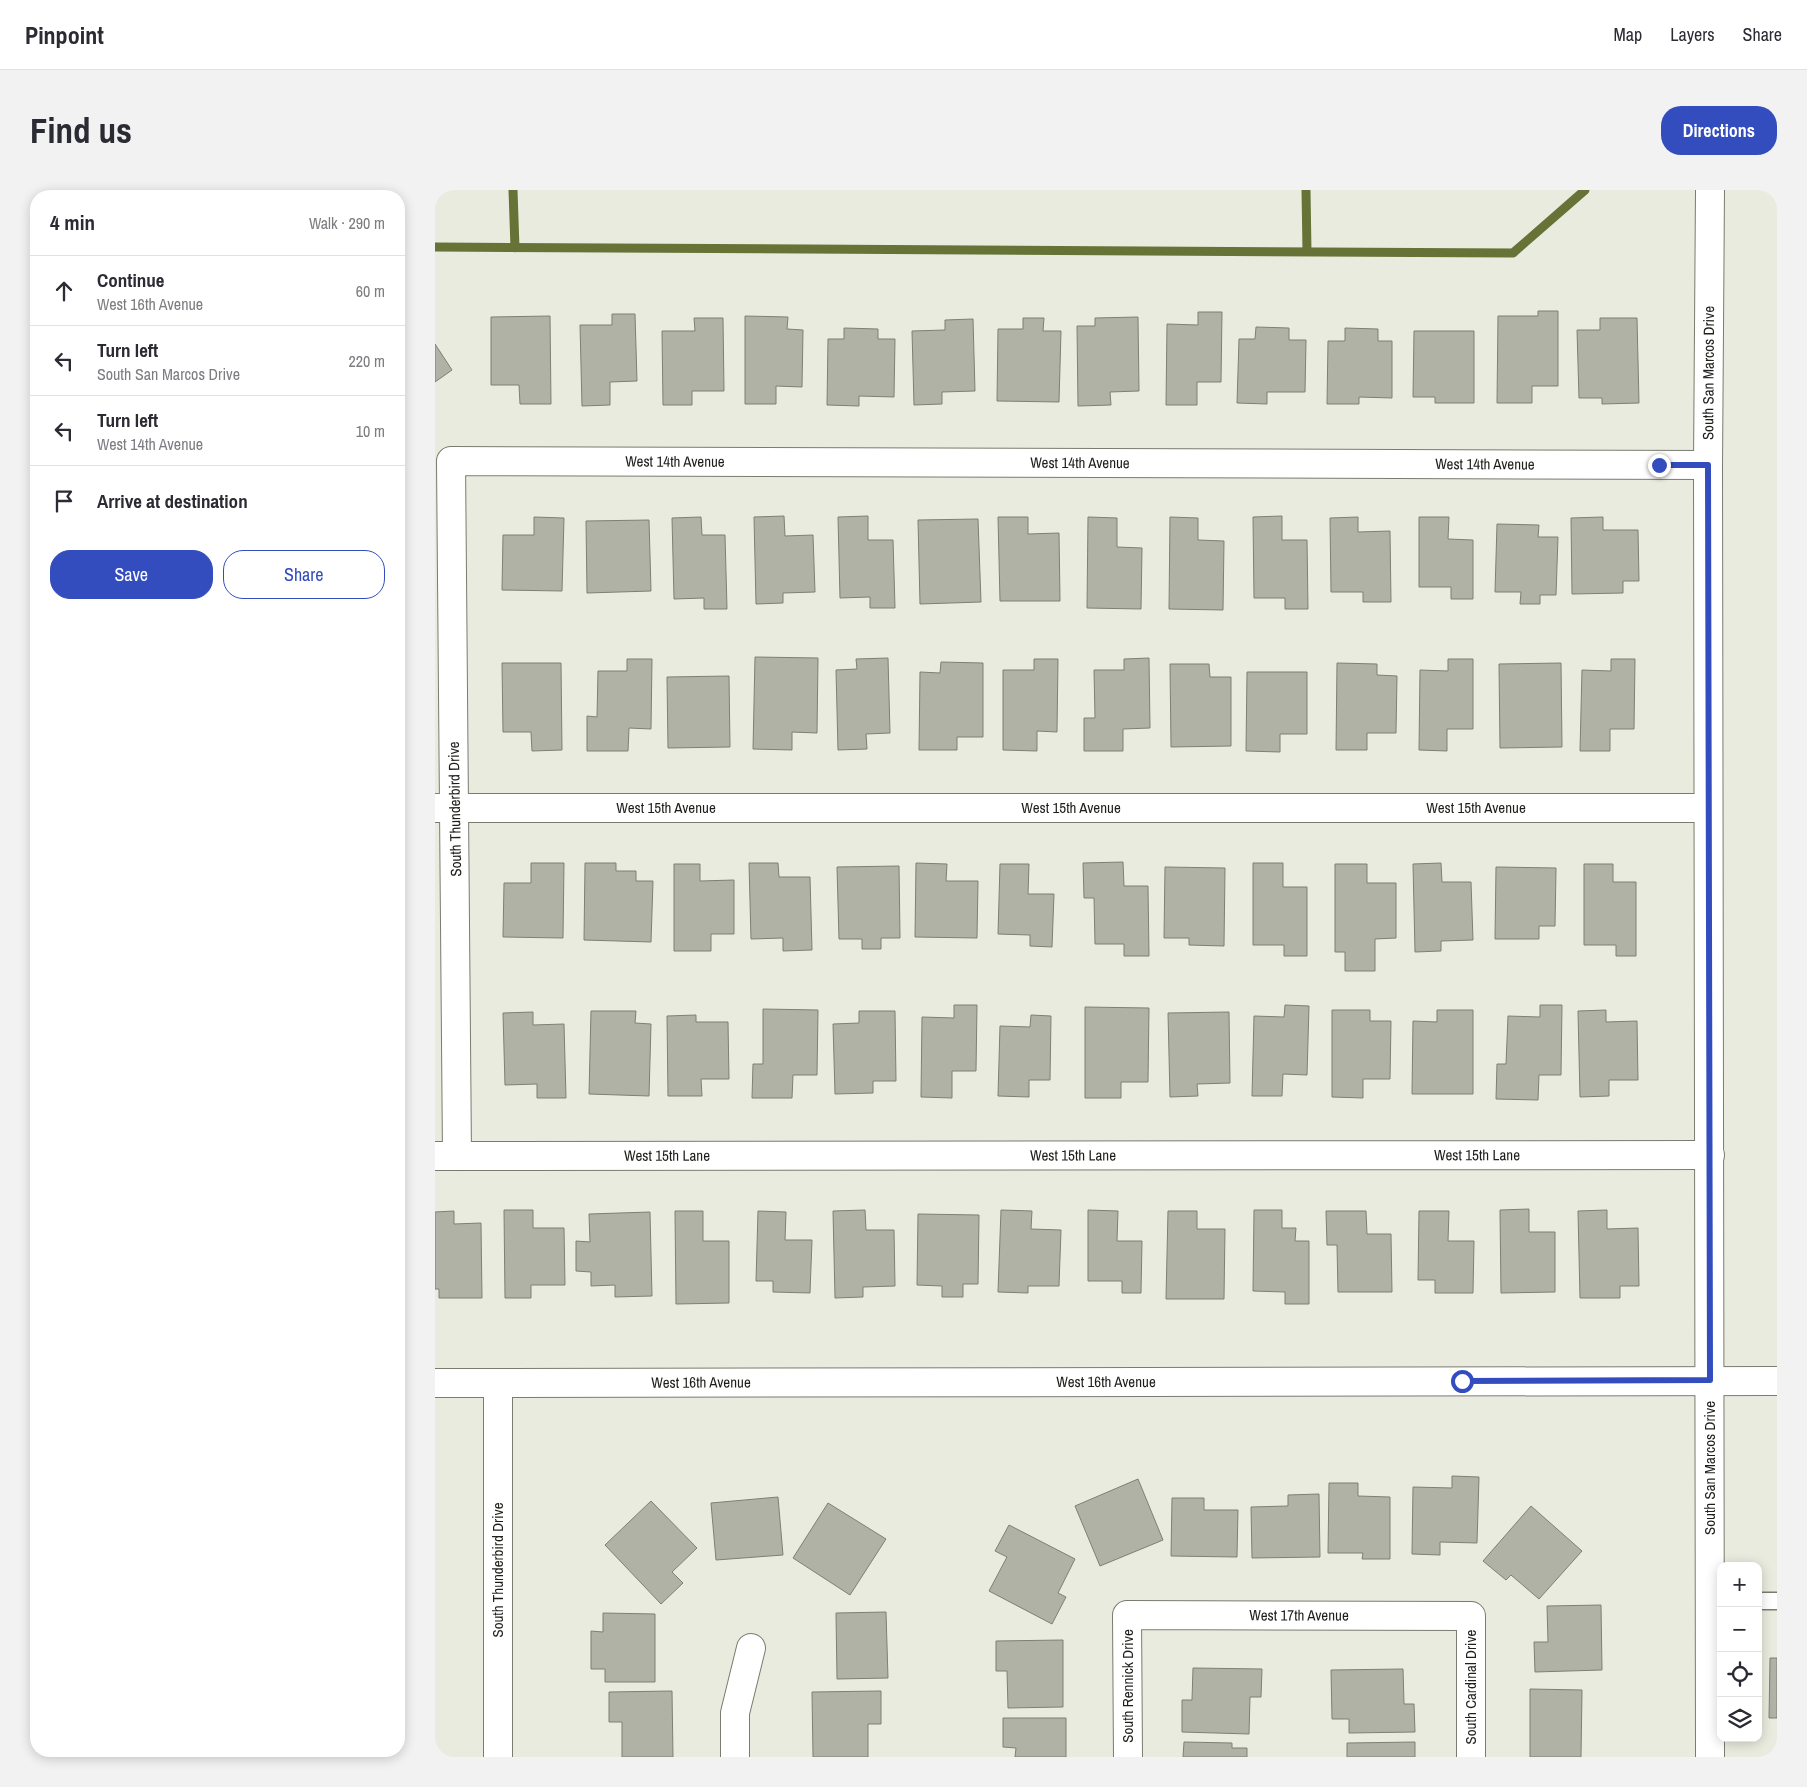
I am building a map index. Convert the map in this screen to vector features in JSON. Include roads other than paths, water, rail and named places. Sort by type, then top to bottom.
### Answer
[{"type":"street","name":"South San Marcos Drive","points":[[1710,190],[1708,465],[1710,1380],[1715,1601],[1710,1757]]},
{"type":"street","name":"West 14th Avenue","points":[[451,461],[1708,465]]},
{"type":"street","name":"South Thunderbird Drive","points":[[446,1156],[445,808],[451,461]]},
{"type":"street","name":"West 15th Avenue","points":[[445,808],[1708,808]]},
{"type":"street","name":"West 15th Lane","points":[[446,1156],[1710,1155]]},
{"type":"street","name":"West 16th Avenue","points":[[435,1383],[1777,1380]]},
{"type":"street","name":"South Thunderbird Drive","points":[[497,1757],[498,1383]]},
{"type":"street","name":"West 17th Avenue","points":[[1127,1615],[1471,1616]]},
{"type":"street","name":"South Rennick Drive","points":[[1127,1615],[1128,1757]]},
{"type":"street","name":"South Cardinal Drive","points":[[1471,1616],[1471,1757]]},
{"type":"street","points":[[735,1757],[735,1713],[751,1648]]},
{"type":"lane","points":[[1762,1601],[1777,1601]]},
{"type":"waterway","points":[[513,190],[515,248]]},
{"type":"waterway","points":[[1306,190],[1307,252]]},
{"type":"waterway","points":[[435,247],[1513,253],[1585,190]]}]
